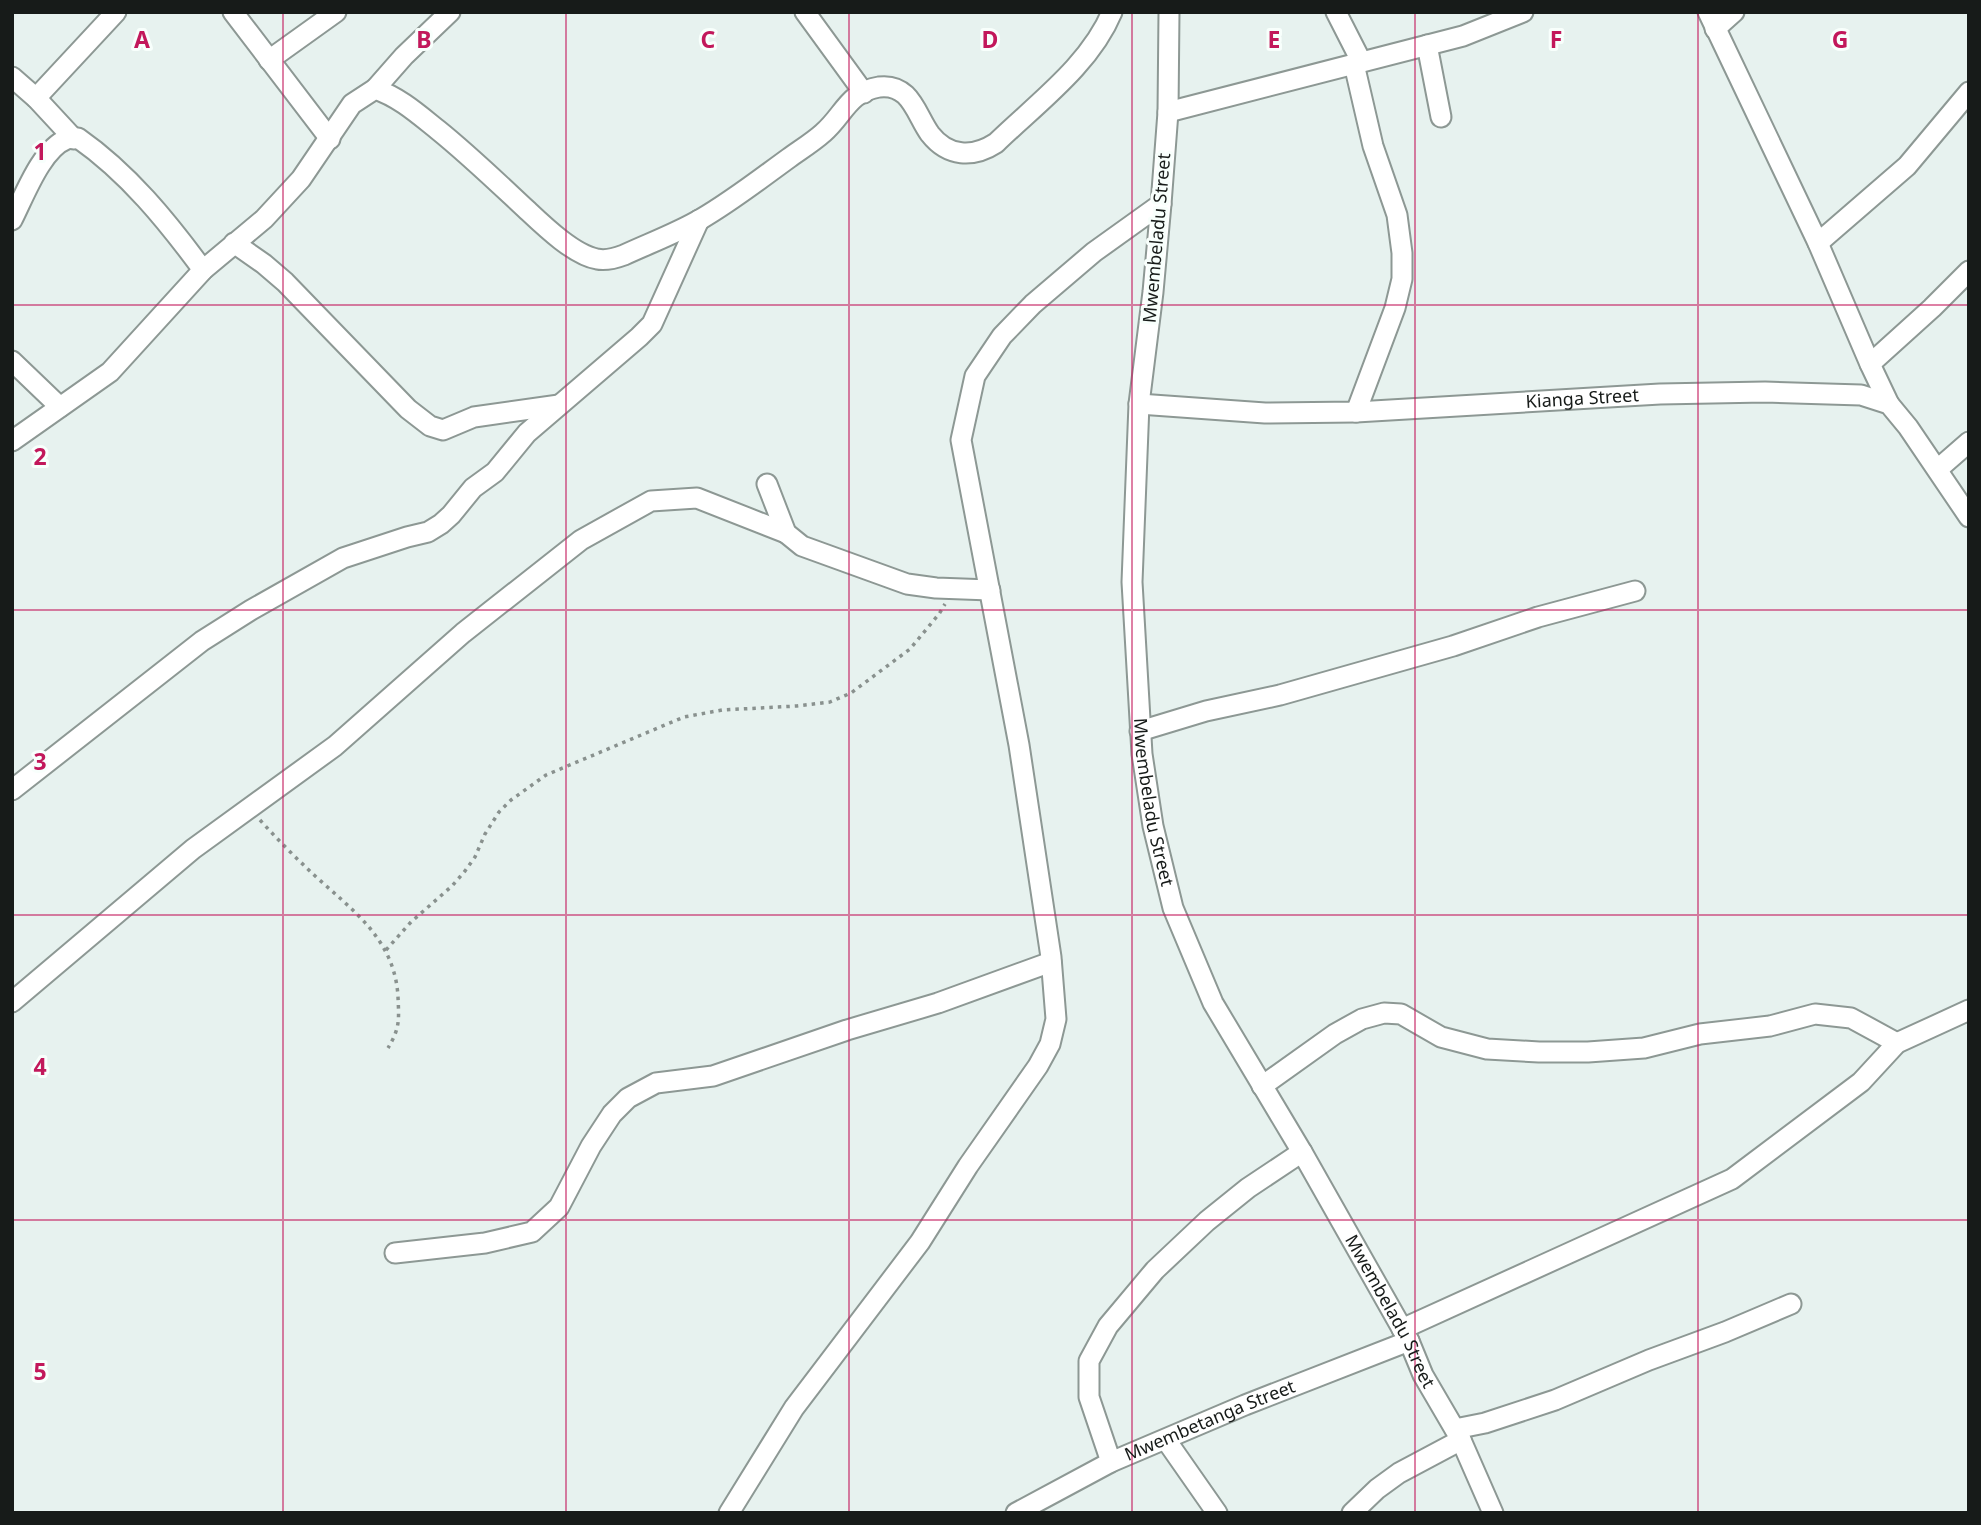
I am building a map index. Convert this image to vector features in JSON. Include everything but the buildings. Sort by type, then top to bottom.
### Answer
[{"type":"street","points":[[36,98],[116,12]]},
{"type":"street","points":[[270,60],[335,12]]},
{"type":"street","points":[[12,441],[110,372],[203,270],[264,219],[301,179],[352,104],[375,89],[404,56],[450,12]]},
{"type":"street","points":[[805,12],[864,93]]},
{"type":"street","points":[[375,89],[391,95],[464,151],[555,236],[597,259],[611,259],[624,256],[699,220],[752,186],[825,132],[853,97],[879,87],[898,90],[907,95],[930,134],[948,149],[967,154],[984,151],[1068,77],[1087,55],[1112,12]]},
{"type":"street","name":"Mwembeladu Street","points":[[1169,12],[1168,112],[1161,204],[1139,404],[1132,582],[1140,731],[1153,826],[1173,908],[1213,1003],[1302,1152],[1405,1335],[1423,1375],[1458,1435],[1493,1513]]},
{"type":"street","points":[[1336,12],[1357,62],[1373,146],[1397,215],[1402,253],[1402,279],[1395,308],[1356,412]]},
{"type":"street","points":[[1168,112],[1463,36],[1524,12]]},
{"type":"street","points":[[1734,12],[1711,21],[1818,243],[1870,364],[1889,404],[1938,469],[1969,517]]},
{"type":"street","points":[[237,14],[330,139]]},
{"type":"street","points":[[1427,45],[1441,117]]},
{"type":"street","points":[[12,77],[36,98],[74,139]]},
{"type":"street","points":[[1818,243],[1907,166],[1969,92]]},
{"type":"street","points":[[12,220],[43,161],[68,139],[78,138],[126,178],[156,210],[203,270]]},
{"type":"street","points":[[729,1513],[794,1408],[920,1241],[968,1166],[1038,1066],[1050,1044],[1056,1019],[1051,962],[1019,745],[961,440],[975,376],[1002,336],[1033,304],[1094,252],[1161,204]]},
{"type":"street","points":[[12,790],[202,641],[251,610],[343,558],[428,531],[441,524],[473,488],[495,472],[527,433],[652,324],[699,220]]},
{"type":"street","points":[[234,243],[285,282],[408,409],[429,426],[443,430],[474,417],[559,405]]},
{"type":"street","points":[[1870,364],[1932,309],[1969,271]]},
{"type":"street","points":[[12,361],[60,407]]},
{"type":"street","name":"Kianga Street","points":[[1139,404],[1265,413],[1356,412],[1660,394],[1752,392],[1861,395],[1889,404]]},
{"type":"street","points":[[1938,469],[1969,442]]},
{"type":"street","points":[[767,484],[786,533]]},
{"type":"street","points":[[12,1002],[193,849],[335,746],[463,633],[581,540],[651,501],[697,498],[786,533],[802,546],[907,584],[989,590]]},
{"type":"street","points":[[1140,731],[1206,710],[1294,692],[1453,646],[1538,617],[1635,591]]},
{"type":"street","points":[[395,1253],[485,1243],[532,1232],[559,1207],[591,1146],[612,1114],[628,1098],[656,1083],[713,1076],[847,1030],[938,1003],[1051,962]]},
{"type":"street","points":[[1262,1086],[1335,1034],[1362,1019],[1384,1013],[1401,1014],[1441,1037],[1487,1049],[1588,1052],[1644,1048],[1700,1034],[1770,1026],[1815,1014],[1851,1018],[1897,1043],[1969,1010]]},
{"type":"street","name":"Mwembetanga Street","points":[[1016,1513],[1111,1462],[1405,1335],[1570,1251],[1732,1179],[1861,1082],[1897,1043]]},
{"type":"street","points":[[1111,1462],[1089,1397],[1089,1361],[1108,1326],[1155,1270],[1207,1220],[1248,1188],[1302,1152]]},
{"type":"street","points":[[1352,1513],[1377,1489],[1458,1435],[1485,1423],[1555,1400],[1791,1304]]},
{"type":"street","points":[[1166,1440],[1217,1513]]},
{"type":"path","points":[[386,950],[411,922],[465,871],[499,812],[538,780],[580,759],[684,717],[722,710],[830,702],[851,693],[910,649],[939,614],[955,589]]},
{"type":"path","points":[[250,808],[312,873],[366,923],[386,950],[397,981],[399,1016],[398,1032],[388,1048]]}]
